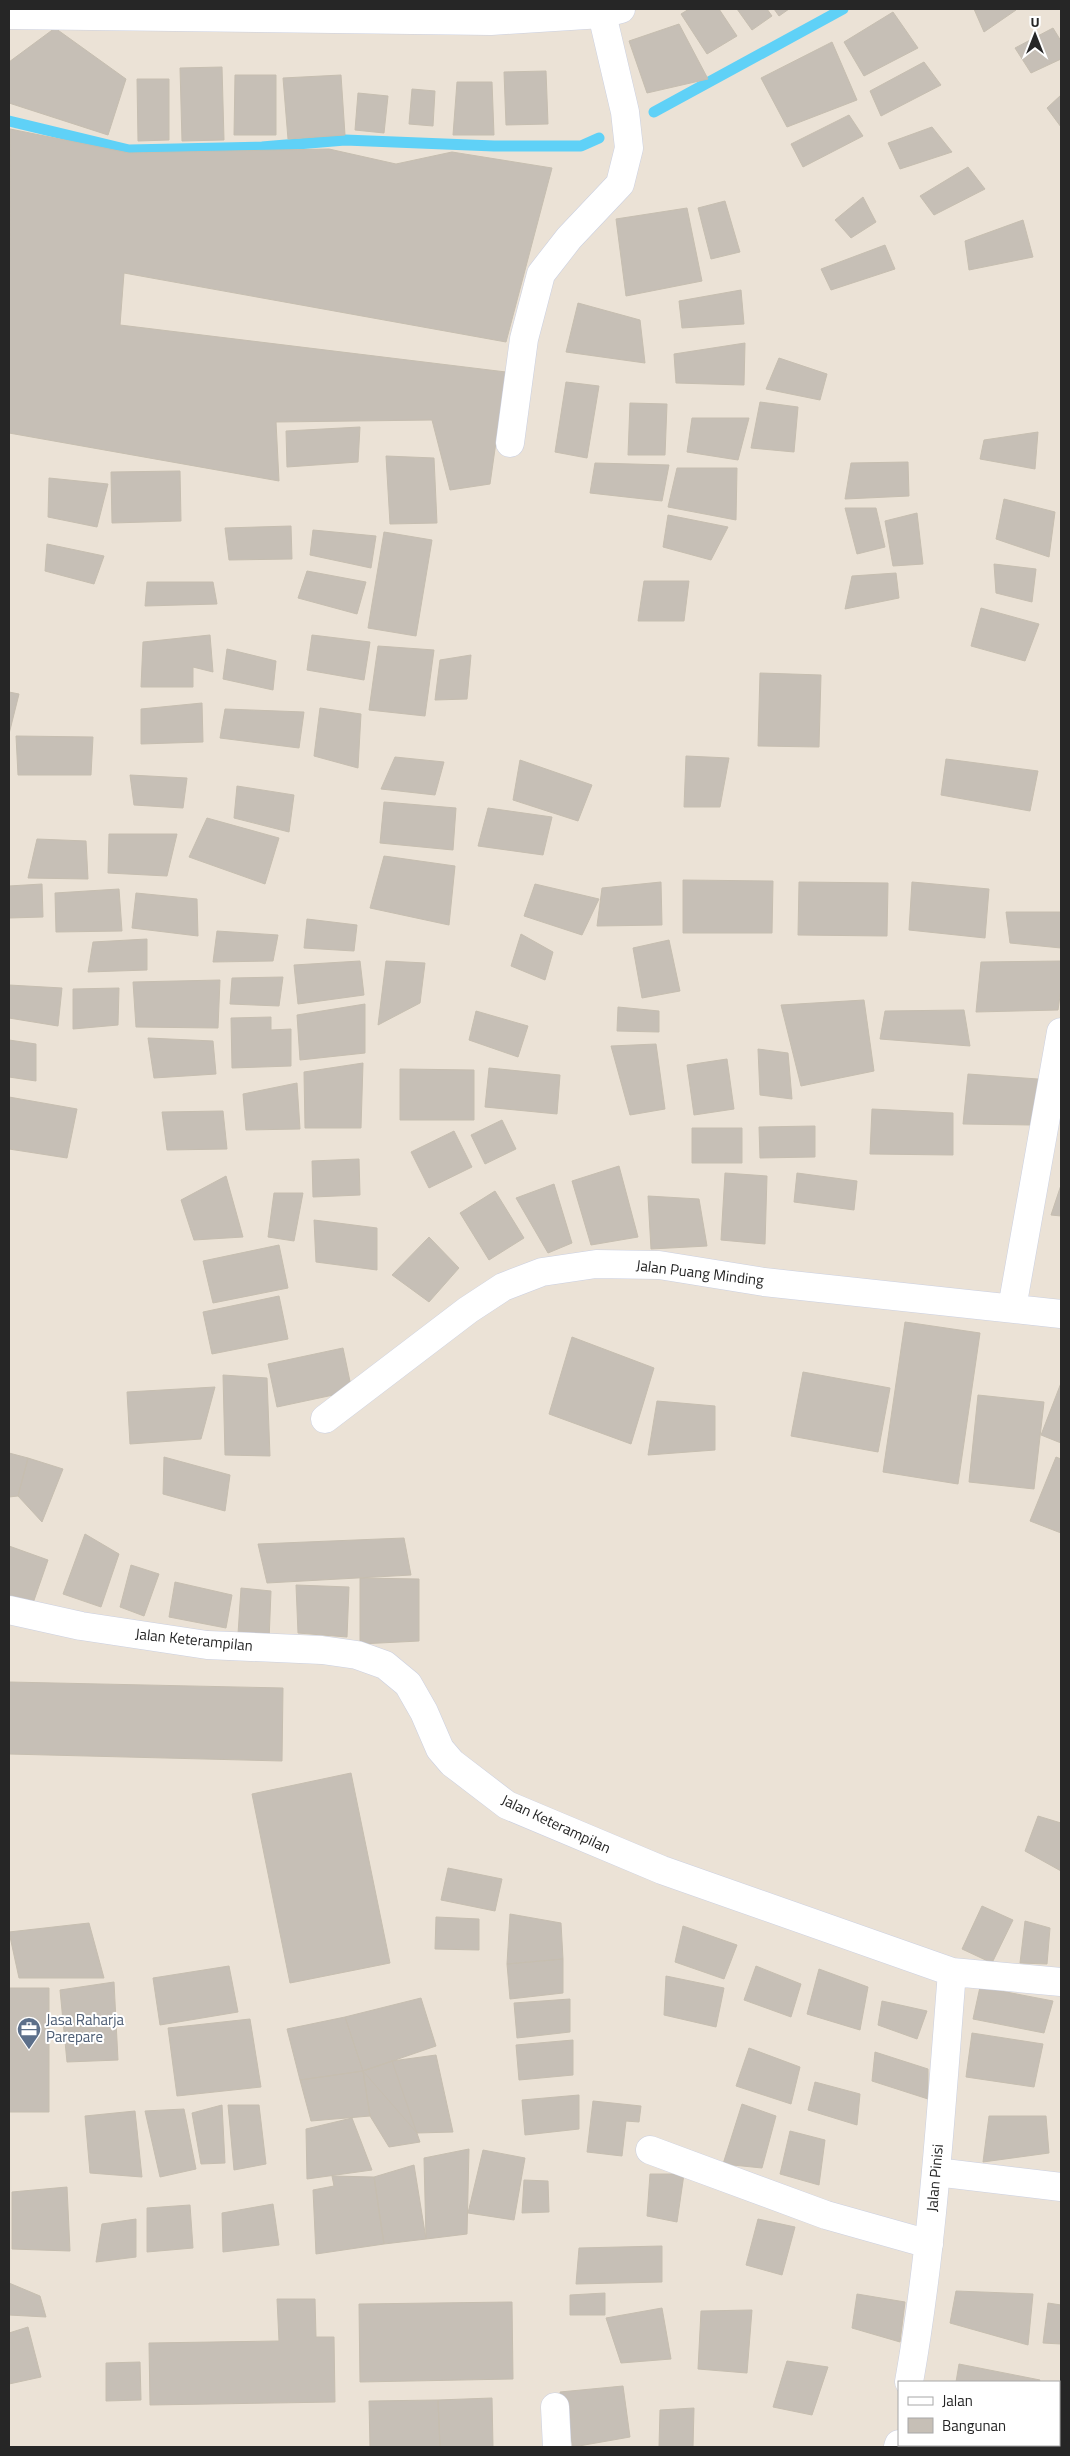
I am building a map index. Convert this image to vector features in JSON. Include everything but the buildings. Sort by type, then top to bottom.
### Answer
[{"type":"street","points":[[9,14],[490,21],[611,11],[629,148],[620,184],[568,238],[541,274],[524,339],[510,443]]},
{"type":"street","points":[[1012,1308],[1061,1032]]},
{"type":"street","name":"Jalan Puang Minding","points":[[325,1419],[468,1310],[502,1287],[542,1272],[596,1264],[658,1265],[764,1282],[1061,1314]]},
{"type":"street","name":"Jalan Keterampilan","points":[[9,1610],[81,1626],[207,1645],[322,1650],[357,1655],[385,1665],[408,1684],[424,1712],[440,1750],[452,1763],[507,1805],[662,1870],[952,1972],[1061,1982]]},
{"type":"street","name":"Jalan Pinisi","points":[[910,2381],[921,2314],[929,2244],[952,1972]]},
{"type":"street","points":[[650,2150],[826,2215],[929,2244]]},
{"type":"street","points":[[936,2172],[1061,2187]]},
{"type":"street","points":[[555,2407],[557,2447]]},
{"type":"waterway","points":[[654,112],[843,9]]},
{"type":"waterway","points":[[9,121],[129,150],[262,147],[345,140],[494,146],[581,146],[599,138]]},
{"type":"place","name":"Jasa Raharja Parepare","points":[[29,2050]]}]
